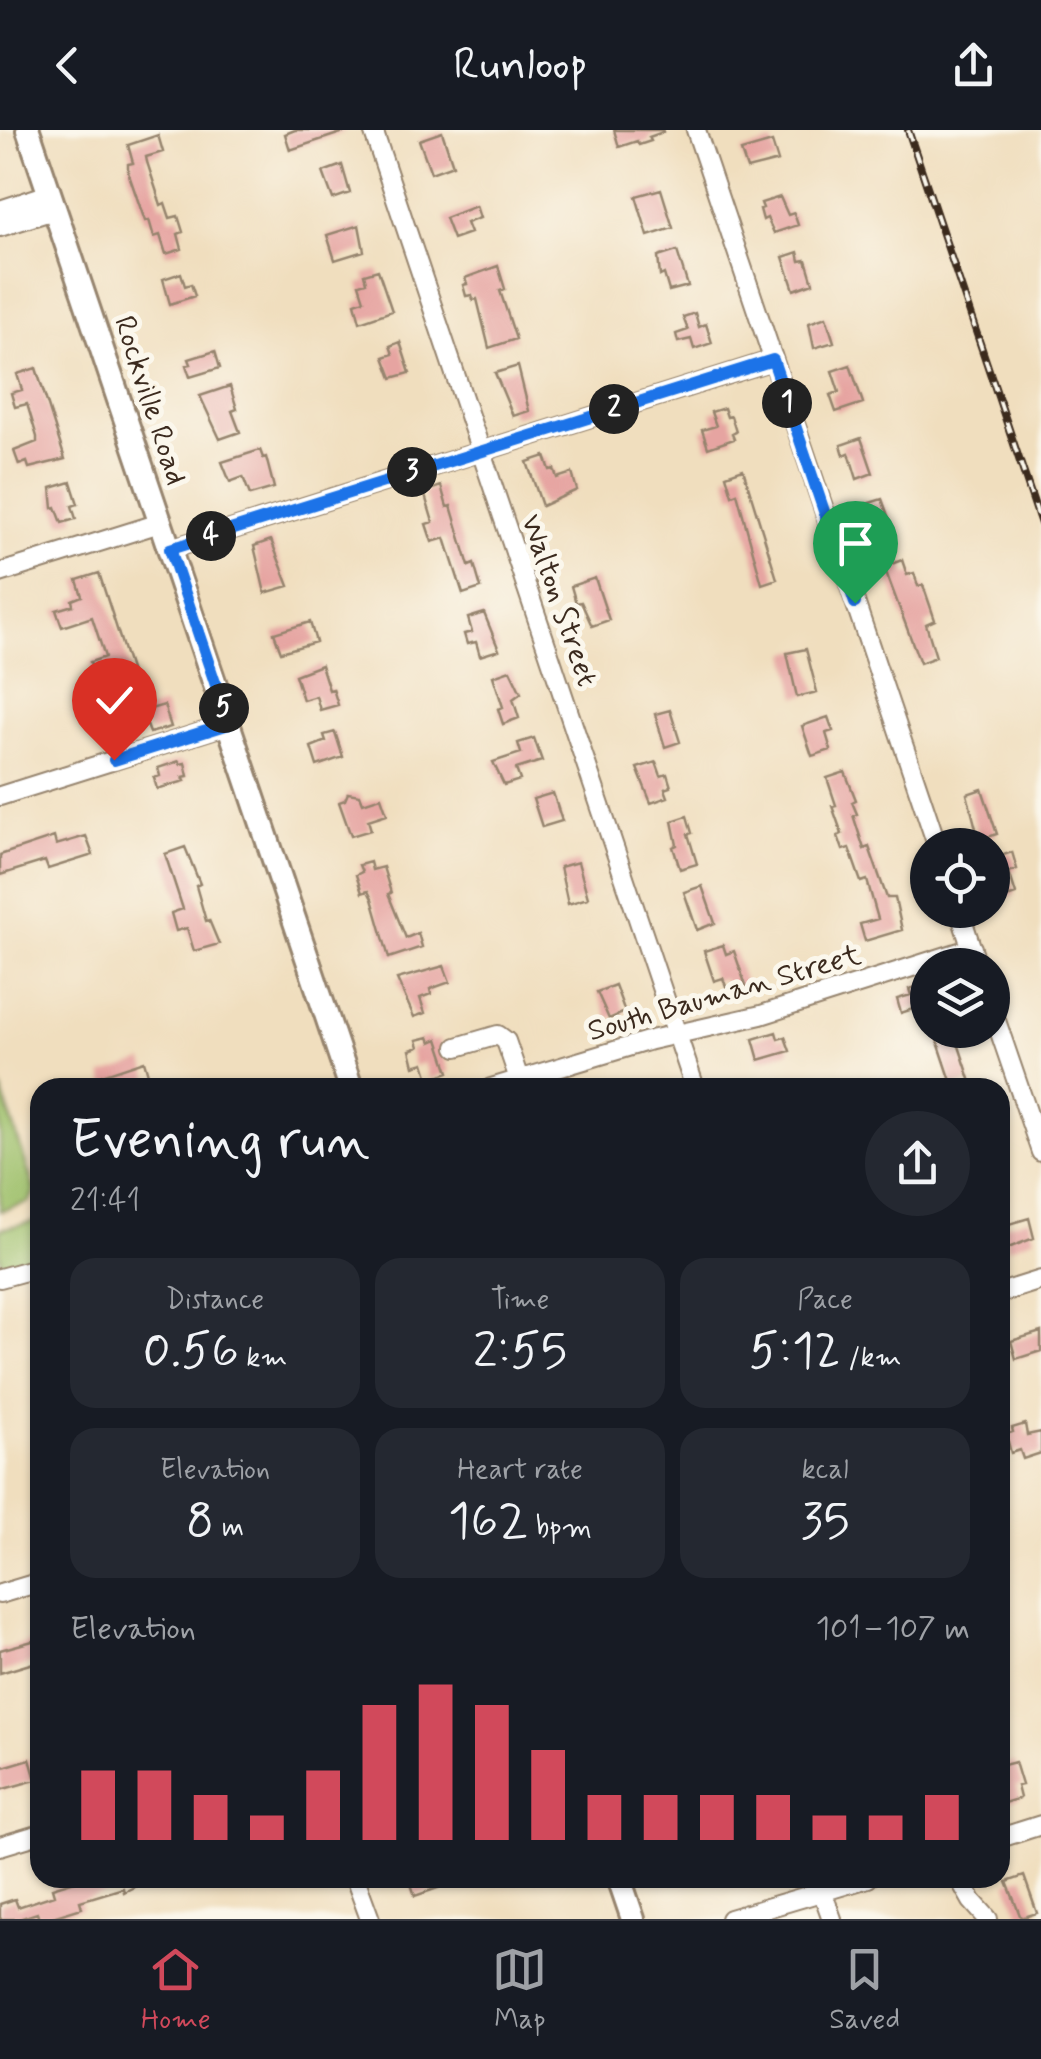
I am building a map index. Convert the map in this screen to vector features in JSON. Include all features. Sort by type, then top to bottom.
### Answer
[{"type":"main road","name":"Rockville Road","points":[[28,130],[347,1078]]},
{"type":"main road","points":[[622,1888],[633,1919]]},
{"type":"street","name":"Walton Street","points":[[373,130],[692,1078]]},
{"type":"street","points":[[696,130],[931,828]]},
{"type":"street","points":[[0,210],[51,202]]},
{"type":"street","points":[[0,227],[51,202]]},
{"type":"street","points":[[170,549],[773,360]]},
{"type":"street","points":[[0,573],[160,523]]},
{"type":"street","points":[[0,796],[229,724]]},
{"type":"street","name":"South Bauman Street","points":[[523,1078],[910,975]]},
{"type":"street","points":[[457,1046],[498,1035],[506,1040],[519,1078]]},
{"type":"street","points":[[1005,1048],[1041,1152]]},
{"type":"street","points":[[0,1278],[30,1270]]},
{"type":"street","points":[[1010,1290],[1041,1280]]},
{"type":"street","points":[[0,1594],[30,1585]]},
{"type":"street","points":[[1010,1835],[1041,1825]]},
{"type":"street","points":[[0,1846],[30,1837]]},
{"type":"street","points":[[359,1888],[370,1919]]},
{"type":"street","points":[[730,1919],[833,1888]]},
{"type":"street","points":[[965,1888],[988,1919]]},
{"type":"street","points":[[822,1891],[832,1919]]},
{"type":"green space","points":[[0,1085],[30,1176],[30,1200],[0,1211]]},
{"type":"green space","points":[[30,1222],[30,1263],[5,1271],[0,1255],[0,1229]]},
{"type":"building","points":[[295,130],[344,132],[290,150],[285,134]]},
{"type":"building","points":[[614,130],[663,132],[649,137],[651,141],[619,147]]},
{"type":"building","points":[[442,132],[453,165],[431,173],[419,140]]},
{"type":"building","points":[[158,135],[163,152],[146,157],[147,162],[161,205],[165,203],[170,218],[178,216],[183,232],[178,234],[182,249],[166,254],[160,235],[154,237],[149,220],[145,221],[128,172],[128,164],[133,163],[128,145]]},
{"type":"building","points":[[772,142],[778,161],[747,169],[741,151]]},
{"type":"building","points":[[342,165],[350,193],[333,199],[323,172]]},
{"type":"building","points":[[661,189],[673,228],[648,236],[636,196]]},
{"type":"building","points":[[780,197],[788,215],[794,213],[798,225],[774,233],[767,218],[763,220],[761,203]]},
{"type":"building","points":[[476,206],[480,218],[466,223],[470,233],[453,239],[445,218]]},
{"type":"building","points":[[359,225],[364,251],[335,260],[327,235]]},
{"type":"building","points":[[677,251],[688,286],[669,291],[664,274],[660,276],[658,257]]},
{"type":"building","points":[[798,252],[800,261],[806,260],[813,283],[794,290],[783,257]]},
{"type":"building","points":[[498,266],[505,289],[500,291],[516,339],[489,348],[477,299],[466,296],[463,285],[467,284],[465,278]]},
{"type":"building","points":[[378,270],[392,311],[360,322],[355,303],[364,300],[359,284],[366,282],[364,274]]},
{"type":"building","points":[[181,273],[185,286],[191,284],[195,296],[170,304],[163,279]]},
{"type":"building","points":[[695,313],[699,327],[706,324],[712,343],[694,349],[691,339],[678,342],[676,334],[688,330],[683,317]]},
{"type":"building","points":[[826,317],[834,342],[814,348],[809,323]]},
{"type":"building","points":[[400,342],[410,373],[392,378],[384,357],[393,354],[390,346]]},
{"type":"building","points":[[215,351],[220,368],[190,377],[186,365],[191,364],[189,359]]},
{"type":"building","points":[[850,365],[863,403],[836,412],[830,395],[839,392],[832,371]]},
{"type":"building","points":[[518,366],[529,411],[513,416],[495,373]]},
{"type":"building","points":[[36,368],[65,459],[29,468],[27,462],[19,465],[14,451],[37,442],[37,437],[27,404],[15,407],[11,393],[22,390],[17,374]]},
{"type":"building","points":[[230,386],[237,409],[232,411],[240,432],[220,439],[200,396]]},
{"type":"building","points":[[724,408],[727,417],[731,416],[734,439],[708,448],[702,430],[716,426],[711,412]]},
{"type":"building","points":[[861,438],[873,473],[857,479],[849,453],[844,455],[841,445]]},
{"type":"building","points":[[260,450],[266,457],[274,488],[250,495],[243,477],[230,482],[222,462]]},
{"type":"building","points":[[545,456],[557,478],[572,473],[577,490],[542,506],[527,462]]},
{"type":"building","points":[[743,469],[777,579],[762,584],[737,493],[732,495],[726,475]]},
{"type":"building","points":[[71,482],[78,504],[72,506],[76,519],[62,523],[56,507],[53,508],[51,488]]},
{"type":"building","points":[[441,486],[469,566],[474,564],[481,588],[463,594],[445,538],[432,542],[426,524],[433,522],[424,492]]},
{"type":"building","points":[[882,499],[895,535],[879,540],[866,504]]},
{"type":"building","points":[[271,540],[289,586],[265,593],[254,546]]},
{"type":"building","points":[[902,560],[907,575],[914,573],[918,586],[923,585],[935,620],[926,624],[936,657],[920,663],[886,572],[886,566]]},
{"type":"building","points":[[99,573],[133,679],[119,683],[109,669],[94,674],[90,662],[105,657],[92,617],[62,627],[56,610],[73,605],[72,600],[82,596],[77,580]]},
{"type":"building","points":[[595,578],[609,620],[592,626],[581,602],[576,603],[571,586]]},
{"type":"building","points":[[484,613],[499,650],[480,656],[476,642],[467,644],[464,634],[472,632],[468,618]]},
{"type":"building","points":[[310,622],[316,642],[281,652],[274,633]]},
{"type":"building","points":[[806,649],[817,692],[797,697],[787,653]]},
{"type":"building","points":[[321,665],[338,705],[320,710],[316,696],[303,700],[295,675]]},
{"type":"building","points":[[510,670],[521,693],[513,699],[519,718],[503,724],[498,709],[503,707],[493,676]]},
{"type":"building","points":[[164,705],[171,727],[150,733],[147,725],[142,727],[137,713]]},
{"type":"building","points":[[670,710],[680,742],[665,747],[655,714]]},
{"type":"building","points":[[828,717],[833,731],[826,733],[831,750],[812,756],[802,726]]},
{"type":"building","points":[[335,732],[343,757],[317,766],[311,747],[326,741],[324,735]]},
{"type":"building","points":[[534,738],[542,761],[516,769],[520,780],[504,785],[493,762],[521,753],[518,743]]},
{"type":"building","points":[[179,761],[185,763],[185,781],[157,789],[154,778],[160,776],[158,768]]},
{"type":"building","points":[[656,762],[661,776],[667,774],[671,787],[665,789],[668,797],[651,803],[637,768]]},
{"type":"building","points":[[845,772],[856,800],[852,802],[857,814],[853,815],[864,849],[869,847],[887,898],[895,898],[902,930],[865,941],[860,924],[878,919],[867,880],[861,882],[849,848],[843,850],[827,778]]},
{"type":"building","points":[[982,789],[995,828],[976,828],[967,794]]},
{"type":"building","points":[[348,793],[360,795],[363,803],[381,797],[387,814],[368,820],[371,830],[351,836],[339,802]]},
{"type":"building","points":[[553,793],[562,821],[542,827],[533,799]]},
{"type":"building","points":[[687,816],[697,864],[680,869],[673,847],[677,845],[672,821]]},
{"type":"building","points":[[86,836],[93,855],[48,869],[45,861],[0,875],[0,855],[54,837],[56,845]]},
{"type":"building","points":[[185,847],[200,884],[196,886],[206,921],[209,920],[219,944],[194,951],[187,928],[176,931],[171,913],[183,909],[165,854]]},
{"type":"building","points":[[1010,853],[1017,869],[1010,872]]},
{"type":"building","points":[[370,862],[372,870],[383,867],[391,893],[388,894],[406,938],[418,933],[422,947],[389,958],[372,899],[368,891],[362,893],[356,875],[362,872],[359,865]]},
{"type":"building","points":[[578,862],[588,898],[568,904],[560,867]]},
{"type":"building","points":[[1010,875],[1016,894],[1010,896]]},
{"type":"building","points":[[702,886],[715,923],[697,930],[684,892]]},
{"type":"building","points":[[723,945],[726,954],[734,951],[746,986],[728,992],[723,978],[714,981],[704,951]]},
{"type":"building","points":[[444,966],[450,982],[430,989],[431,994],[420,998],[425,1013],[414,1017],[397,979]]},
{"type":"building","points":[[615,985],[625,1012],[609,1019],[597,992]]},
{"type":"building","points":[[910,995],[910,1010],[901,1013],[897,999]]},
{"type":"building","points":[[776,1032],[778,1039],[785,1037],[790,1051],[759,1060],[753,1039]]},
{"type":"building","points":[[438,1039],[449,1072],[429,1078],[424,1063],[414,1066],[410,1050],[419,1047],[417,1040]]},
{"type":"building","points":[[940,1048],[960,1048],[970,1078],[950,1078]]},
{"type":"building","points":[[144,1061],[149,1078],[103,1078],[102,1075]]},
{"type":"building","points":[[1029,1218],[1034,1238],[1010,1247],[1010,1224]]},
{"type":"building","points":[[1041,1332],[1041,1351],[1016,1359],[1011,1341]]},
{"type":"building","points":[[1025,1424],[1027,1435],[1041,1432],[1041,1453],[1023,1459],[1020,1450],[1011,1453],[1012,1428]]},
{"type":"building","points":[[30,1642],[30,1664],[0,1673],[0,1650]]},
{"type":"building","points":[[30,1759],[30,1782],[0,1790],[0,1768]]},
{"type":"building","points":[[1015,1762],[1022,1785],[1017,1786],[1020,1798],[1010,1801],[1010,1763]]},
{"type":"building","points":[[1024,1876],[1037,1913],[1021,1918],[1010,1881]]},
{"type":"building","points":[[52,1888],[123,1888],[80,1901],[82,1908],[46,1919],[39,1919],[37,1913],[19,1919],[0,1919],[0,1904],[15,1899],[18,1907],[54,1895]]},
{"type":"building","points":[[412,1888],[438,1888],[415,1896]]},
{"type":"railway","points":[[908,130],[1041,524]]},
{"type":"route","points":[[114,760],[229,724],[170,549],[773,360],[855,603]]}]
